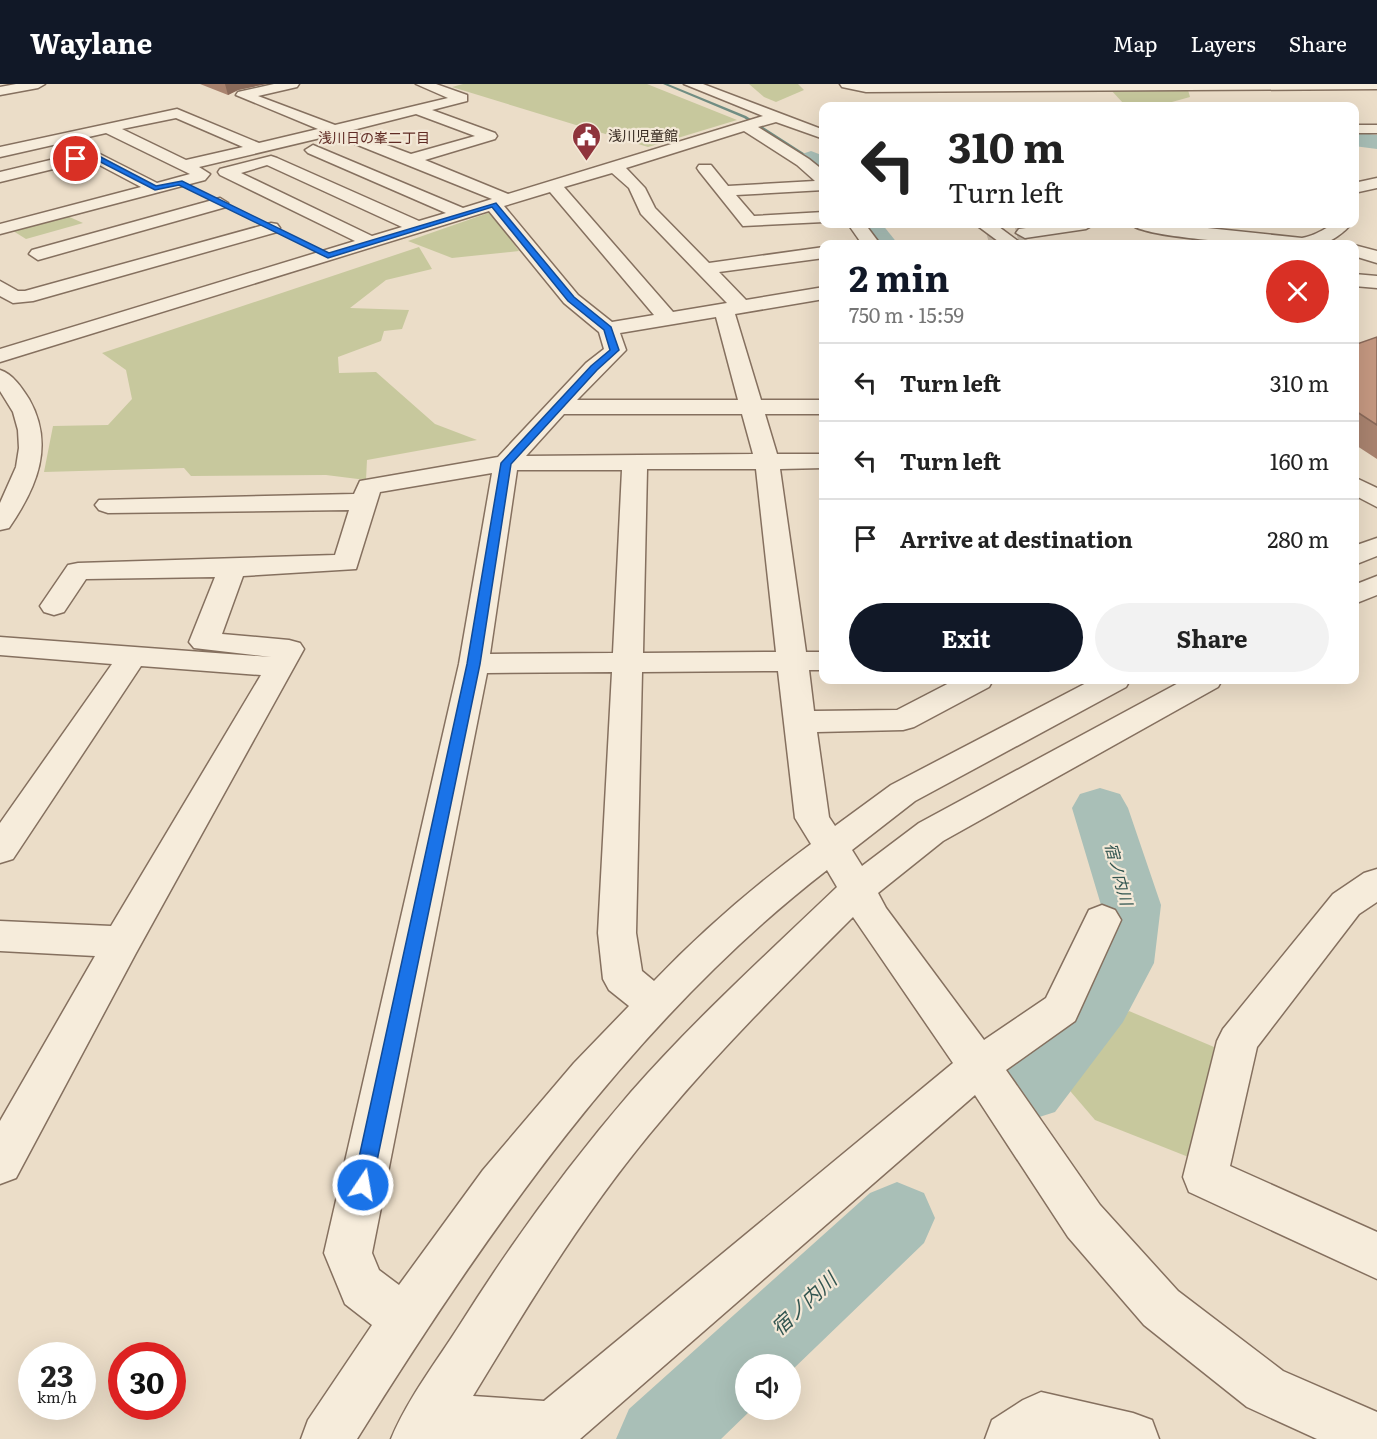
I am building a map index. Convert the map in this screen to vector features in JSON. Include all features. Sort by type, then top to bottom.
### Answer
[{"type":"street","points":[[0,91],[38,84]]},
{"type":"street","points":[[291,84],[243,95],[410,159],[501,202],[571,299],[608,328],[615,350],[594,368],[506,463],[474,664],[348,1253],[362,1287],[404,1319]]},
{"type":"street","points":[[186,165],[462,98],[423,84]]},
{"type":"street","points":[[691,84],[819,133]]},
{"type":"street","points":[[847,84],[867,88],[1377,85]]},
{"type":"street","points":[[1360,84],[1377,95]]},
{"type":"street","points":[[1192,86],[1200,94],[1199,100]]},
{"type":"street","points":[[930,102],[975,99],[1054,102]]},
{"type":"street","points":[[410,159],[490,136],[417,110]]},
{"type":"street","points":[[0,152],[177,113],[258,148]]},
{"type":"street","points":[[0,356],[750,123],[779,116]]},
{"type":"street","points":[[426,128],[449,122]]},
{"type":"street","points":[[750,123],[819,176]]},
{"type":"street","points":[[802,126],[819,126]]},
{"type":"street","points":[[0,230],[199,177],[202,174],[108,128]]},
{"type":"street","points":[[1359,129],[1377,129]]},
{"type":"street","points":[[371,242],[226,172],[313,150],[392,137]]},
{"type":"street","points":[[3,184],[43,167],[142,144]]},
{"type":"street","points":[[313,150],[462,214]]},
{"type":"street","points":[[92,155],[155,188]]},
{"type":"street","points":[[271,161],[417,227]]},
{"type":"street","points":[[614,166],[622,171],[644,199],[647,210],[703,269],[733,308],[751,407],[767,461],[812,818],[858,889],[873,918],[979,1066],[1084,1221],[1161,1308],[1265,1389],[1377,1439]]},
{"type":"street","points":[[43,167],[64,178]]},
{"type":"street","points":[[705,168],[749,222],[819,217]]},
{"type":"street","points":[[179,182],[328,255]]},
{"type":"street","points":[[1359,187],[1377,183]]},
{"type":"street","points":[[553,185],[668,319]]},
{"type":"street","points":[[726,192],[819,185]]},
{"type":"street","points":[[84,190],[105,202]]},
{"type":"street","points":[[38,254],[220,203]]},
{"type":"street","points":[[35,205],[52,215]]},
{"type":"street","points":[[0,287],[13,297],[26,297],[271,228]]},
{"type":"street","points":[[993,228],[1019,239],[1068,228]]},
{"type":"street","points":[[1164,228],[1270,240]]},
{"type":"street","points":[[1277,228],[1319,240]]},
{"type":"street","points":[[1328,240],[1338,228]]},
{"type":"street","points":[[0,230],[81,281]]},
{"type":"street","points":[[1183,240],[1194,233]]},
{"type":"street","points":[[1359,252],[1377,257]]},
{"type":"street","points":[[703,269],[819,253]]},
{"type":"street","points":[[1359,280],[1377,282]]},
{"type":"street","points":[[608,328],[819,294]]},
{"type":"street","points":[[0,377],[14,390],[31,425],[30,466],[11,508],[0,522]]},
{"type":"street","points":[[560,407],[819,407]]},
{"type":"street","points":[[54,606],[82,564],[232,568],[346,563],[362,502],[369,486],[506,463],[819,461]]},
{"type":"street","points":[[635,462],[617,933],[623,979],[655,1004]]},
{"type":"street","points":[[1359,487],[1377,500]]},
{"type":"street","points":[[108,505],[362,502]]},
{"type":"street","points":[[1359,555],[1377,546]]},
{"type":"street","points":[[0,1163],[122,942],[281,667],[289,649],[204,642],[232,568]]},
{"type":"street","points":[[1359,593],[1377,584]]},
{"type":"street","points":[[0,646],[281,667]]},
{"type":"street","points":[[0,850],[133,656]]},
{"type":"street","points":[[474,664],[819,661]]},
{"type":"street","points":[[799,722],[903,720],[940,688],[959,684]]},
{"type":"street","points":[[327,1439],[404,1319],[499,1185],[589,1076],[714,942],[775,890],[903,793],[1107,684]]},
{"type":"street","points":[[424,1427],[509,1291],[575,1197],[646,1106],[713,1032],[858,889],[931,832],[1200,684]]},
{"type":"street","points":[[1377,883],[1346,904],[1238,1041],[1205,1177],[1377,1256]]},
{"type":"street","points":[[424,1427],[482,1423],[553,1428],[979,1066],[1061,1010],[1102,920]]},
{"type":"street","points":[[0,936],[122,942]]},
{"type":"street","points":[[1033,1432],[1133,1439]]},
{"type":"green space","points":[[463,84],[647,84],[737,120],[648,147],[452,87]]},
{"type":"green space","points":[[749,84],[798,84],[804,90],[776,102],[764,97]]},
{"type":"green space","points":[[1179,88],[1188,90],[1190,97],[1172,102],[1122,102],[1110,89]]},
{"type":"green space","points":[[491,212],[519,251],[452,258],[408,241]]},
{"type":"green space","points":[[65,215],[83,223],[26,239],[10,229]]},
{"type":"green space","points":[[419,247],[432,269],[386,280],[350,308],[409,310],[402,329],[384,331],[381,341],[338,357],[339,373],[376,372],[435,424],[477,440],[367,460],[366,480],[326,475],[191,476],[184,468],[44,472],[53,426],[108,425],[132,399],[126,370],[102,353]]},
{"type":"green space","points":[[1129,1011],[1214,1047],[1191,1158],[1095,1120],[1065,1085]]},
{"type":"building","points":[[1377,337],[1377,425],[1359,413],[1359,343]]},
{"type":"waterway","points":[[665,84],[745,117],[811,159]]},
{"type":"waterway","points":[[1359,140],[1377,142]]},
{"type":"waterway","name":"宿ノ内川","points":[[811,159],[819,165]]},
{"type":"waterway","name":"宿ノ内川","points":[[871,228],[880,240]]},
{"type":"waterway","name":"宿ノ内川","points":[[1030,1090],[1100,1003],[1122,963],[1131,905],[1100,808]]},
{"type":"waterway","name":"宿ノ内川","points":[[659,1439],[897,1218]]},
{"type":"tunnel","points":[[1000,240],[1025,233]]},
{"type":"place","name":"浅川児童館","points":[[587,162]]},
{"type":"district","name":"浅川日の峯二丁目","points":[[374,138]]},
{"type":"route","points":[[76,159],[92,155],[155,188],[179,182],[328,255],[493,204],[571,299],[608,328],[615,350],[594,368],[506,463],[474,664],[363,1185]]}]
